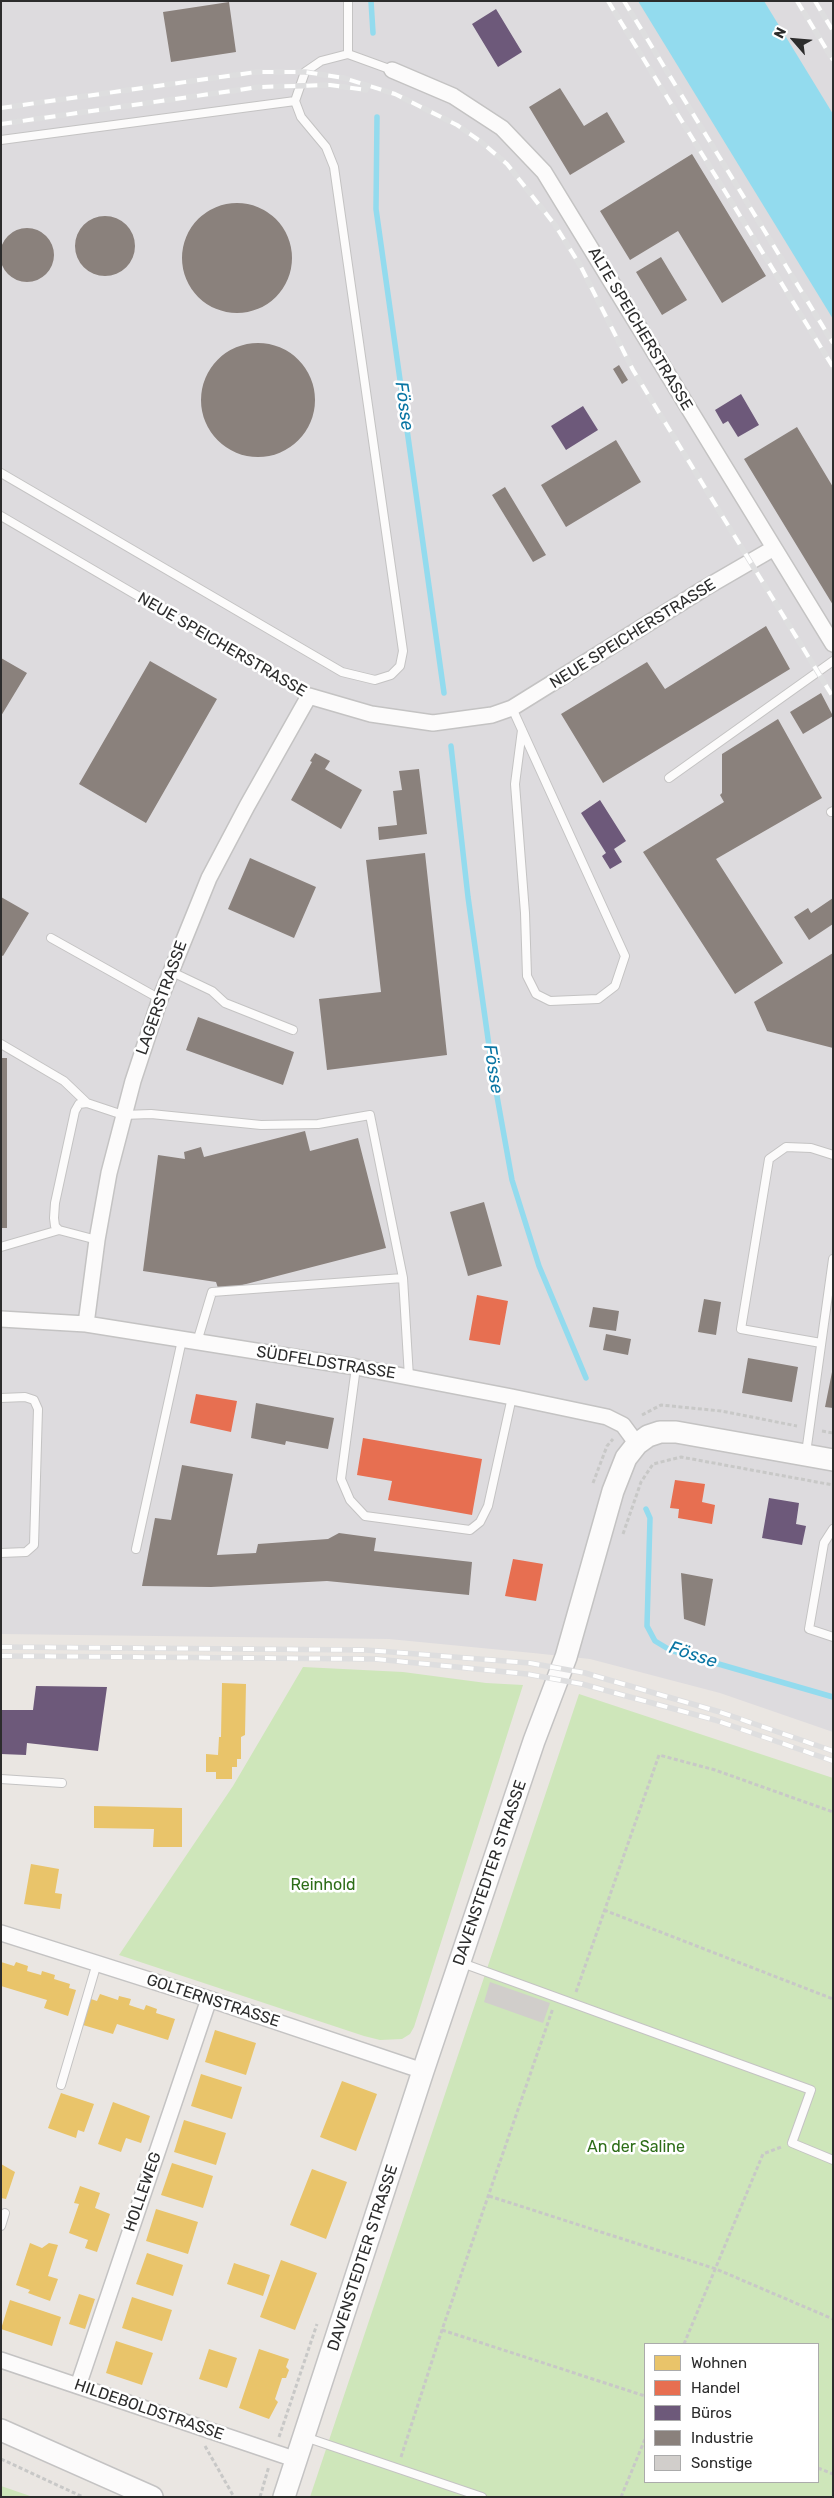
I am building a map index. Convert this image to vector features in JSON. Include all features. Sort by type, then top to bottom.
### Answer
[{"type":"street","name":"ALTE SPEICHERSTRASSE","points":[[392,70],[453,96],[502,128],[544,172],[833,644]]},
{"type":"street","name":"NEUE SPEICHERSTRASSE","points":[[309,696],[371,714],[434,723],[492,715],[512,708],[705,588],[774,548]]},
{"type":"street","name":"LAGERSTRASSE","points":[[86,1324],[97,1240],[109,1172],[123,1115],[160,999],[209,878],[246,806],[309,696]]},
{"type":"street","name":"SÜDFELDSTRASSE","points":[[1,1319],[86,1324],[356,1367],[512,1397],[607,1417],[623,1425],[637,1444]]},
{"type":"street","name":"DAVENSTEDTER STRASSE","points":[[284,2497],[423,2071],[534,1741],[566,1657],[619,1473],[626,1458],[637,1444],[648,1436],[660,1432],[676,1432],[833,1460]]},
{"type":"street","name":"GOLTERNSTRASSE","points":[[1,1933],[209,1999],[423,2071]]},
{"type":"street","name":"HOLLEWEG","points":[[78,2386],[209,1999]]},
{"type":"street","name":"HILDEBOLDSTRASSE","points":[[1,2360],[297,2460]]},
{"type":"street","points":[[1,2430],[152,2497]]},
{"type":"lane","points":[[348,1],[348,54]]},
{"type":"lane","points":[[1,473],[342,672],[375,680],[391,675],[400,666],[403,651],[334,167],[326,147],[301,117],[295,101],[306,72],[321,61],[348,54],[392,70]]},
{"type":"lane","points":[[1,140],[295,101]]},
{"type":"lane","name":"NEUE SPEICHERSTRASSE","points":[[1,516],[309,696]]},
{"type":"lane","points":[[669,778],[833,661]]},
{"type":"lane","points":[[512,708],[625,956],[616,986],[598,998],[550,1002],[536,994],[527,976],[525,913],[515,784],[522,730]]},
{"type":"lane","points":[[51,938],[160,999]]},
{"type":"lane","points":[[170,971],[212,991],[225,1003],[293,1030]]},
{"type":"lane","points":[[1,1044],[64,1081],[87,1103],[123,1115],[151,1114],[261,1125],[318,1124],[370,1115],[403,1278],[409,1377]]},
{"type":"lane","points":[[59,1230],[54,1218],[55,1202],[74,1111],[79,1104],[87,1103]]},
{"type":"lane","points":[[821,1343],[741,1329],[769,1159],[786,1147],[811,1148],[833,1155]]},
{"type":"lane","points":[[1,1247],[59,1230],[97,1240]]},
{"type":"lane","points":[[806,1456],[833,1259]]},
{"type":"lane","points":[[136,1549],[190,1341],[212,1292],[403,1278]]},
{"type":"lane","points":[[356,1367],[341,1479],[350,1500],[365,1516],[470,1530],[480,1522],[488,1506],[512,1397]]},
{"type":"lane","points":[[1,1398],[25,1397],[34,1400],[38,1409],[34,1545],[26,1552],[1,1553]]},
{"type":"lane","points":[[833,1530],[824,1543],[809,1629],[833,1637]]},
{"type":"lane","points":[[1,1780],[62,1783]]},
{"type":"lane","points":[[460,1962],[811,2090],[792,2143],[833,2160]]},
{"type":"lane","points":[[60,2084],[97,1964]]},
{"type":"lane","points":[[1,2226],[5,2213]]},
{"type":"lane","points":[[305,2437],[482,2497]]},
{"type":"path","points":[[661,1405],[721,1411],[833,1433]]},
{"type":"path","points":[[622,1540],[641,1482],[653,1464],[681,1457],[833,1484]]},
{"type":"path","points":[[572,2002],[658,1754],[715,1770],[833,1812]]},
{"type":"path","points":[[604,1910],[833,2000]]},
{"type":"path","points":[[397,2469],[442,2330],[557,1997]]},
{"type":"path","points":[[684,2343],[763,2154],[792,2143]]},
{"type":"path","points":[[489,2196],[716,2269],[833,2319]]},
{"type":"path","points":[[442,2330],[644,2396]]},
{"type":"path","points":[[621,2497],[644,2440]]},
{"type":"path","points":[[205,2441],[205,2449],[234,2497]]},
{"type":"path","points":[[1,2459],[83,2497]]},
{"type":"path","points":[[819,2468],[833,2474]]},
{"type":"shaded area","points":[[1,1],[833,1],[833,1732],[720,1693],[590,1659],[389,1639],[1,1634]]},
{"type":"green space","name":"Reinhold","points":[[303,1667],[403,1672],[486,1683],[523,1685],[414,2027],[410,2034],[402,2039],[380,2040],[364,2036],[119,1955],[233,1786]]},
{"type":"green space","name":"An der Saline","points":[[579,1694],[833,1778],[833,2497],[310,2497]]},
{"type":"green space","points":[[1,2486],[33,2497],[1,2497]]},
{"type":"water","points":[[638,1],[764,1],[833,114],[833,319]]},
{"type":"building: Wohnen","points":[[222,1683],[246,1684],[245,1735],[241,1737],[241,1759],[237,1759],[237,1767],[232,1767],[232,1779],[216,1779],[216,1772],[206,1772],[206,1754],[218,1755],[219,1737],[221,1737]]},
{"type":"building: Wohnen","points":[[94,1806],[182,1808],[182,1847],[153,1847],[154,1829],[94,1828]]},
{"type":"building: Wohnen","points":[[31,1864],[59,1869],[55,1893],[62,1894],[60,1909],[24,1904]]},
{"type":"building: Wohnen","points":[[1,1962],[14,1966],[16,1962],[28,1966],[27,1971],[41,1975],[42,1971],[55,1975],[54,1979],[70,1984],[69,1988],[76,1990],[68,2016],[44,2008],[47,2000],[1,1986]]},
{"type":"building: Wohnen","points":[[100,1994],[118,2000],[119,1996],[131,1999],[129,2005],[144,2010],[146,2005],[157,2009],[156,2013],[175,2019],[168,2040],[117,2024],[113,2034],[83,2025],[91,1999],[97,2001]]},
{"type":"building: Wohnen","points":[[215,2030],[256,2043],[246,2075],[205,2062]]},
{"type":"building: Wohnen","points":[[201,2074],[242,2087],[232,2119],[191,2106]]},
{"type":"building: Wohnen","points":[[342,2081],[377,2094],[356,2151],[320,2137]]},
{"type":"building: Wohnen","points":[[61,2093],[94,2104],[84,2132],[78,2130],[76,2138],[48,2128]]},
{"type":"building: Wohnen","points":[[113,2102],[150,2116],[141,2143],[126,2138],[121,2152],[98,2144]]},
{"type":"building: Wohnen","points":[[184,2120],[226,2133],[216,2165],[174,2152]]},
{"type":"building: Wohnen","points":[[172,2163],[213,2176],[203,2208],[161,2195]]},
{"type":"building: Wohnen","points":[[1,2164],[15,2172],[6,2199],[1,2198]]},
{"type":"building: Wohnen","points":[[312,2169],[347,2182],[326,2239],[290,2225]]},
{"type":"building: Wohnen","points":[[80,2186],[100,2193],[95,2208],[110,2214],[97,2252],[85,2248],[88,2240],[69,2233],[79,2204],[74,2203]]},
{"type":"building: Wohnen","points":[[156,2209],[198,2222],[188,2254],[146,2241]]},
{"type":"building: Wohnen","points":[[30,2243],[42,2248],[49,2243],[58,2245],[48,2276],[58,2279],[50,2301],[28,2293],[30,2290],[16,2285]]},
{"type":"building: Wohnen","points":[[147,2253],[183,2265],[173,2296],[136,2284]]},
{"type":"building: Wohnen","points":[[281,2260],[317,2273],[295,2330],[260,2317]]},
{"type":"building: Wohnen","points":[[234,2263],[270,2275],[263,2296],[227,2284]]},
{"type":"building: Wohnen","points":[[79,2294],[95,2299],[85,2329],[69,2324]]},
{"type":"building: Wohnen","points":[[132,2297],[172,2310],[162,2341],[122,2328]]},
{"type":"building: Wohnen","points":[[10,2300],[61,2317],[52,2346],[1,2329]]},
{"type":"building: Wohnen","points":[[116,2341],[153,2353],[142,2385],[106,2373]]},
{"type":"building: Wohnen","points":[[209,2349],[237,2358],[227,2388],[199,2379]]},
{"type":"building: Wohnen","points":[[259,2349],[289,2359],[286,2367],[289,2370],[286,2378],[282,2378],[275,2399],[278,2402],[269,2419],[239,2408]]},
{"type":"building: Handel","points":[[477,1295],[508,1301],[500,1345],[469,1340]]},
{"type":"building: Handel","points":[[196,1394],[237,1401],[231,1432],[190,1423]]},
{"type":"building: Handel","points":[[363,1438],[482,1459],[472,1515],[388,1500],[392,1481],[357,1475]]},
{"type":"building: Handel","points":[[675,1480],[705,1484],[702,1502],[715,1505],[712,1524],[678,1518],[679,1509],[670,1508]]},
{"type":"building: Handel","points":[[513,1559],[543,1564],[536,1601],[505,1596]]},
{"type":"building: Büros","points":[[496,9],[522,52],[498,67],[472,24]]},
{"type":"building: Büros","points":[[741,394],[759,425],[738,437],[728,421],[723,424],[715,410]]},
{"type":"building: Büros","points":[[583,406],[598,430],[566,450],[551,426]]},
{"type":"building: Büros","points":[[600,800],[626,841],[614,849],[622,862],[610,869],[602,856],[606,853],[581,813]]},
{"type":"building: Büros","points":[[769,1498],[799,1503],[796,1524],[806,1526],[802,1545],[762,1538]]},
{"type":"building: Büros","points":[[36,1686],[107,1687],[98,1751],[27,1743],[26,1755],[1,1754],[1,1710],[33,1710]]},
{"type":"building: Industrie","points":[[229,2],[236,52],[171,62],[163,12]]},
{"type":"building: Industrie","points":[[560,88],[584,126],[607,112],[625,142],[570,175],[529,107]]},
{"type":"building: Industrie","points":[[692,154],[766,276],[722,303],[678,231],[630,260],[600,211]]},
{"type":"building: Industrie","points":[[237,203],[258,207],[276,219],[288,237],[292,258],[288,279],[276,297],[258,309],[237,313],[216,309],[198,297],[186,279],[182,258],[186,237],[198,219],[216,207]]},
{"type":"building: Industrie","points":[[105,216],[121,221],[126,225],[130,230],[135,246],[130,262],[126,267],[121,271],[105,276],[89,271],[84,267],[80,262],[75,246],[80,230],[84,225],[89,221]]},
{"type":"building: Industrie","points":[[27,228],[37,230],[46,236],[52,245],[54,255],[52,265],[46,274],[37,280],[27,282],[17,280],[8,274],[2,265],[0,255],[2,245],[8,236],[17,230]]},
{"type":"building: Industrie","points":[[661,257],[687,300],[662,315],[636,272]]},
{"type":"building: Industrie","points":[[258,343],[280,347],[299,359],[311,378],[315,400],[311,422],[299,441],[280,453],[258,457],[236,453],[217,441],[205,422],[201,400],[205,378],[217,359],[236,347]]},
{"type":"building: Industrie","points":[[619,365],[628,380],[622,384],[613,369]]},
{"type":"building: Industrie","points":[[797,427],[833,487],[833,605],[744,459]]},
{"type":"building: Industrie","points":[[616,440],[641,482],[566,527],[541,485]]},
{"type":"building: Industrie","points":[[505,487],[546,555],[533,562],[492,495]]},
{"type":"building: Industrie","points":[[766,626],[790,669],[603,783],[561,714],[647,662],[665,689]]},
{"type":"building: Industrie","points":[[1,658],[27,673],[1,716]]},
{"type":"building: Industrie","points":[[150,661],[217,699],[146,823],[79,784]]},
{"type":"building: Industrie","points":[[821,693],[833,716],[803,734],[790,712]]},
{"type":"building: Industrie","points":[[778,719],[822,798],[716,859],[783,963],[735,994],[643,852],[724,802],[720,795],[722,793],[722,754]]},
{"type":"building: Industrie","points":[[315,753],[330,761],[325,769],[362,790],[341,829],[291,800]]},
{"type":"building: Industrie","points":[[419,769],[427,834],[379,840],[378,827],[397,825],[393,791],[402,790],[399,771]]},
{"type":"building: Industrie","points":[[425,853],[447,1055],[327,1070],[319,999],[381,992],[366,860]]},
{"type":"building: Industrie","points":[[250,858],[316,887],[294,938],[228,909]]},
{"type":"building: Industrie","points":[[1,897],[29,913],[3,956],[1,955]]},
{"type":"building: Industrie","points":[[833,898],[833,924],[809,940],[794,917],[808,908],[811,913]]},
{"type":"building: Industrie","points":[[833,953],[833,1048],[767,1031],[754,1002]]},
{"type":"building: Industrie","points":[[198,1017],[294,1052],[283,1085],[186,1050]]},
{"type":"building: Industrie","points":[[1,1058],[7,1058],[7,1228],[1,1228]]},
{"type":"building: Industrie","points":[[305,1131],[310,1151],[358,1138],[386,1248],[219,1291],[216,1282],[143,1271],[158,1155],[185,1159],[184,1152],[201,1147],[204,1157]]},
{"type":"building: Industrie","points":[[484,1202],[502,1266],[468,1276],[450,1212]]},
{"type":"building: Industrie","points":[[704,1299],[721,1302],[716,1335],[698,1332]]},
{"type":"building: Industrie","points":[[593,1307],[619,1311],[616,1331],[589,1327]]},
{"type":"building: Industrie","points":[[606,1334],[631,1339],[628,1355],[603,1350]]},
{"type":"building: Industrie","points":[[748,1358],[798,1367],[792,1402],[742,1393]]},
{"type":"building: Industrie","points":[[833,1372],[833,1408],[825,1407]]},
{"type":"building: Industrie","points":[[256,1403],[334,1418],[328,1449],[286,1441],[285,1445],[251,1438]]},
{"type":"building: Industrie","points":[[182,1465],[233,1474],[217,1555],[256,1553],[258,1544],[328,1539],[339,1533],[376,1538],[374,1551],[472,1562],[469,1595],[327,1581],[211,1587],[142,1586],[155,1518],[171,1520]]},
{"type":"building: Industrie","points":[[681,1573],[713,1579],[705,1626],[684,1619]]},
{"type":"building: Sonstige","points":[[490,1982],[550,2003],[543,2023],[484,2002]]},
{"type":"waterway","name":"Fösse","points":[[371,1],[373,33]]},
{"type":"waterway","name":"Fösse","points":[[377,117],[376,209],[444,693]]},
{"type":"waterway","name":"Fösse","points":[[451,746],[468,897],[493,1074],[512,1180],[539,1266],[586,1378]]},
{"type":"waterway","name":"Fösse","points":[[646,1509],[650,1518],[647,1626],[655,1641],[670,1650],[833,1697]]},
{"type":"railway","points":[[608,1],[833,367]]},
{"type":"railway","points":[[624,1],[833,343]]},
{"type":"railway","points":[[797,1],[833,60]]},
{"type":"railway","points":[[815,1],[833,31]]},
{"type":"railway","points":[[1,108],[256,72],[305,72],[344,78],[395,94],[457,125],[480,141],[507,164],[555,225],[580,265],[633,370],[833,697]]},
{"type":"railway","points":[[1,124],[259,87],[330,85],[366,90]]},
{"type":"railway","points":[[1,1647],[366,1650],[530,1663],[585,1673],[720,1712],[833,1751]]},
{"type":"railway","points":[[1,1656],[376,1659],[527,1674],[582,1684],[715,1720],[833,1761]]}]
